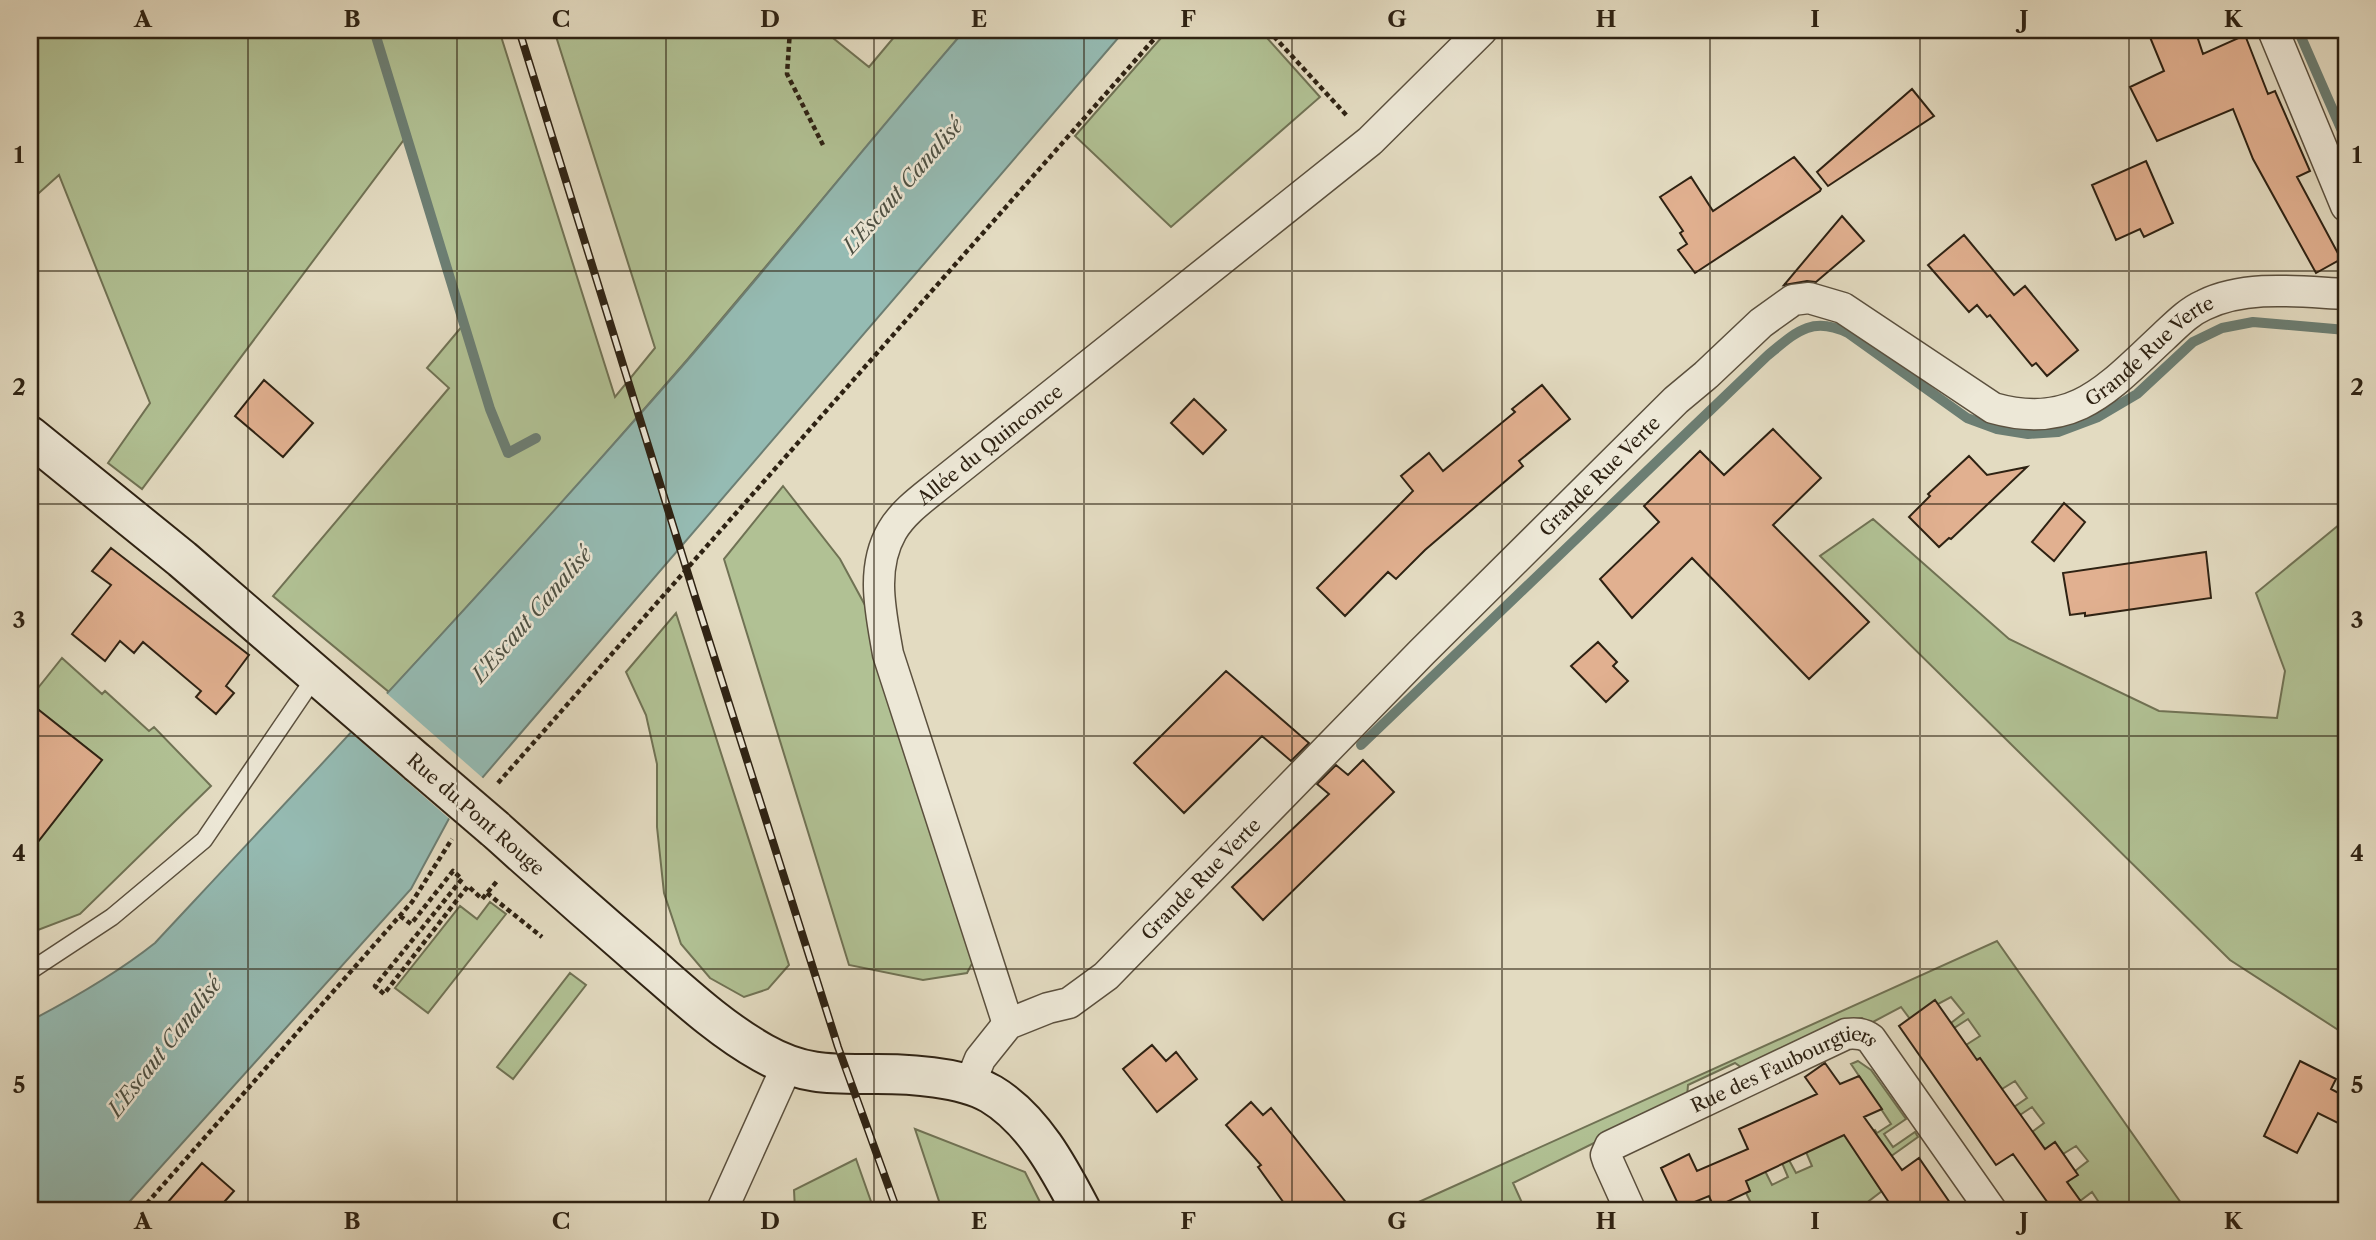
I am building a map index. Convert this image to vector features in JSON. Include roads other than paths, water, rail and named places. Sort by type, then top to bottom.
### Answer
[{"type":"main road","name":"Rue du Pont Rouge","points":[[30,436],[182,559],[317,674],[715,1023],[787,1066],[829,1073],[888,1073],[941,1079],[988,1092],[1006,1104],[1039,1139],[1081,1210]]},
{"type":"street","name":"Allée du Quinconce","points":[[1008,1024],[888,654],[879,598],[879,573],[893,529],[939,485],[1370,141],[1482,30]]},
{"type":"street","points":[[2273,30],[2346,206]]},
{"type":"street","name":"Grande Rue Verte","points":[[969,1086],[980,1059],[1008,1024],[1048,1008],[1069,1003],[1106,976],[1403,671],[1666,410],[1760,323],[1793,300],[1809,298],[1843,308],[1993,408],[2016,414],[2040,415],[2066,412],[2112,386],[2187,315],[2206,304],[2251,293],[2346,294]]},
{"type":"street","name":"Rue des Faubourgtiers","points":[[1630,1210],[1606,1155],[1610,1146],[1846,1034],[1854,1034],[1871,1039],[1991,1210]]},
{"type":"street","points":[[722,1210],[787,1066]]},
{"type":"lane","points":[[30,971],[113,918],[204,840],[317,674]]},
{"type":"water","name":"L'Escaut Canalisé","points":[[965,30],[1125,30],[452,813],[411,889],[122,1210],[30,1210],[30,1021],[94,985],[155,943],[423,655],[620,437]]},
{"type":"waterway","points":[[374,30],[490,409],[508,453],[536,438]]},
{"type":"waterway","points":[[2298,30],[2346,140]]},
{"type":"waterway","points":[[1361,745],[1767,356],[1804,329],[1824,326],[1848,333],[1967,418],[1997,429],[2028,434],[2058,432],[2098,417],[2137,394],[2193,342],[2222,328],[2253,322],[2346,330]]},
{"type":"railway","points":[[519,30],[838,1047],[897,1210]]}]
